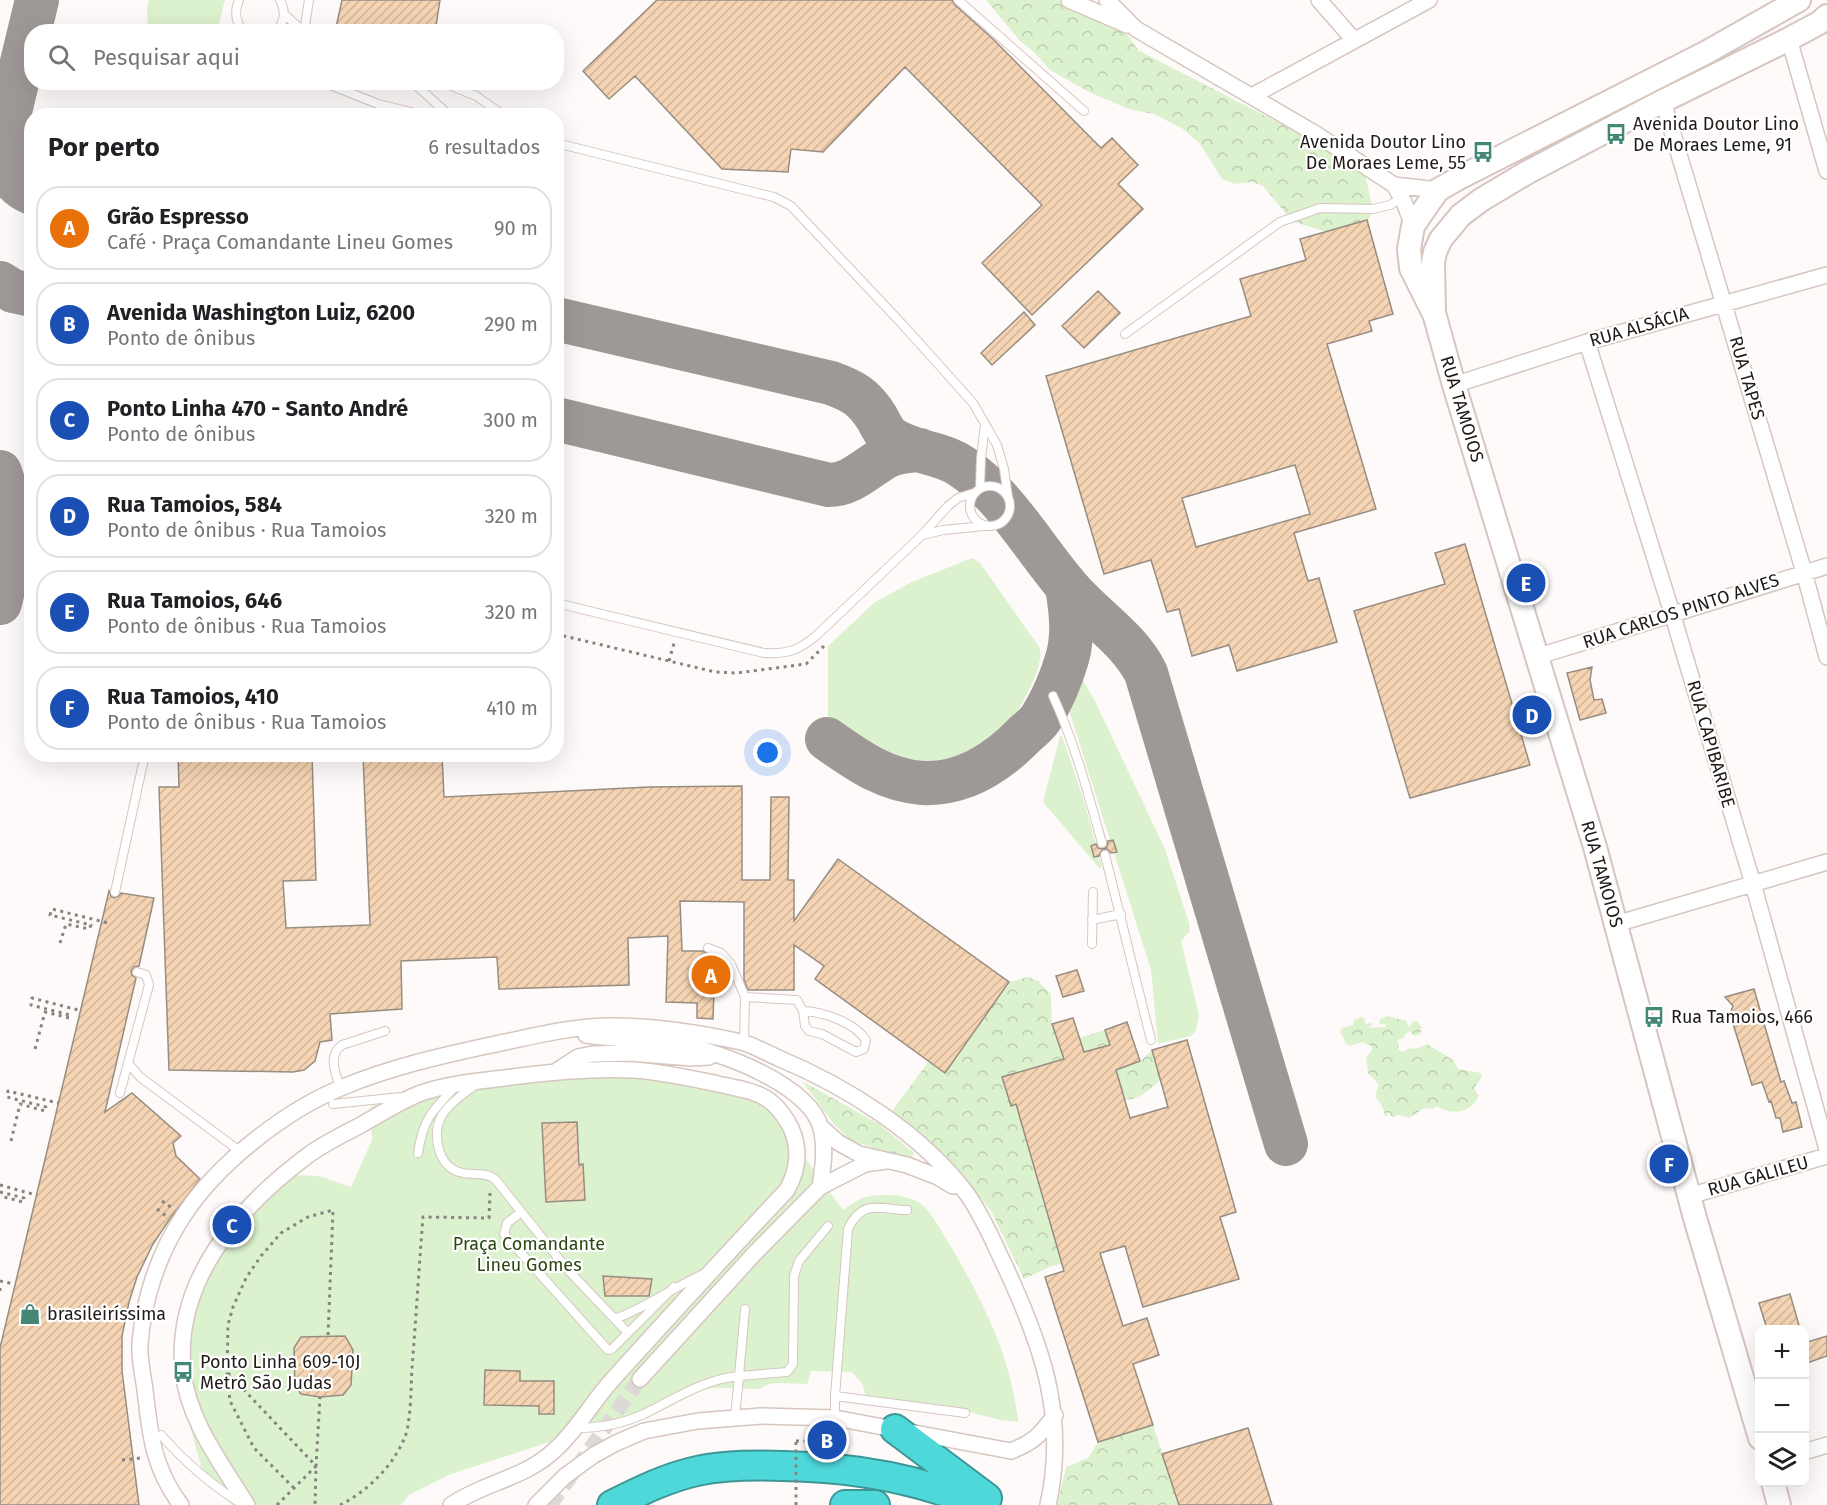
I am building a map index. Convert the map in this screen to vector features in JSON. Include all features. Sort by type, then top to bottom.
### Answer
[{"type":"highway","points":[[895,1429],[996,1505]]},
{"type":"highway","points":[[612,1505],[659,1482],[698,1471],[735,1466],[768,1465],[861,1471],[918,1483],[980,1505]]},
{"type":"main road","points":[[1435,252],[1422,244],[1413,226],[1438,190],[1707,52],[1798,0]]},
{"type":"main road","name":"RUA TAMOIOS","points":[[1434,313],[1433,262],[1435,252],[1441,239],[1455,222],[1480,200],[1663,101],[1790,39],[1820,23],[1827,16]]},
{"type":"main road","points":[[1438,190],[1452,204],[1455,222]]},
{"type":"main road","name":"RUA TAMOIOS","points":[[1413,226],[1409,249],[1411,268],[1434,313],[1616,924],[1689,1196],[1759,1433]]},
{"type":"main road","points":[[1774,1487],[1779,1505]]},
{"type":"street","points":[[1069,0],[1136,29],[1316,134],[1402,190],[1438,190]]},
{"type":"street","points":[[1107,0],[1136,29]]},
{"type":"street","points":[[1319,0],[1354,40]]},
{"type":"street","points":[[1252,96],[1429,0]]},
{"type":"street","points":[[1790,39],[1827,171]]},
{"type":"street","name":"RUA TAPES","points":[[1663,101],[1725,303],[1827,657]]},
{"type":"street","points":[[1402,190],[1413,226]]},
{"type":"street","name":"RUA ALSÁCIA","points":[[1454,385],[1587,342],[1827,274]]},
{"type":"street","name":"RUA CAPIBARIBE","points":[[1587,342],[1672,613],[1753,884],[1827,1149]]},
{"type":"street","name":"RUA CARLOS PINTO ALVES","points":[[1536,657],[1827,566]]},
{"type":"street","points":[[1616,924],[1827,862]]},
{"type":"street","points":[[181,1505],[165,1480],[155,1456],[148,1423],[140,1348],[145,1306],[165,1250],[184,1214],[216,1177],[242,1152],[289,1115],[340,1088],[428,1058],[546,1032],[611,1026],[671,1030],[744,1043],[801,1067],[858,1098],[908,1134],[966,1193],[980,1215],[1032,1328],[1049,1384],[1055,1415],[1054,1476],[1048,1505]]},
{"type":"street","points":[[546,1032],[681,1045],[773,1077],[798,1097],[812,1111],[821,1127],[847,1148],[859,1154],[907,1165],[938,1177],[966,1193]]},
{"type":"street","points":[[555,1071],[578,1057],[592,1054],[630,1053],[702,1058],[717,1056]]},
{"type":"street","points":[[245,1505],[193,1414],[183,1372],[183,1331],[191,1298],[201,1271],[232,1225],[261,1194],[308,1155],[380,1113],[421,1094],[458,1084],[555,1071],[626,1070],[675,1074],[756,1093],[769,1100],[779,1110],[796,1139],[798,1156],[796,1174],[787,1190],[611,1382],[576,1428],[552,1453],[536,1466],[473,1499],[451,1505]]},
{"type":"street","points":[[820,1187],[824,1153],[821,1127]]},
{"type":"street","name":"RUA GALILEU","points":[[1689,1196],[1827,1156]]},
{"type":"street","points":[[640,1379],[754,1254],[820,1187],[865,1164],[886,1161]]},
{"type":"street","points":[[536,1505],[565,1476],[594,1455],[616,1443],[644,1431],[698,1421],[735,1418],[835,1418],[1011,1450],[1028,1444],[1040,1436],[1055,1415]]},
{"type":"street","points":[[1809,1450],[1827,1445]]},
{"type":"lane","points":[[280,0],[284,14],[281,24]]},
{"type":"lane","points":[[305,24],[309,0]]},
{"type":"lane","points":[[958,0],[1084,111]]},
{"type":"lane","points":[[238,2],[238,24]]},
{"type":"lane","points":[[284,14],[295,24]]},
{"type":"lane","points":[[343,90],[394,108]]},
{"type":"lane","points":[[421,90],[441,108]]},
{"type":"lane","points":[[461,90],[476,96],[493,108]]},
{"type":"lane","points":[[564,145],[774,197],[791,206],[973,403],[997,445],[1011,505],[1010,513],[1006,520],[992,527],[944,530],[921,536]]},
{"type":"lane","points":[[1125,334],[1280,222],[1320,208],[1373,209],[1390,205],[1402,190]]},
{"type":"lane","points":[[984,526],[972,516],[970,500],[977,490],[985,423]]},
{"type":"lane","points":[[564,605],[764,652],[784,654],[803,647],[958,498],[994,486],[1008,497]]},
{"type":"lane","points":[[1053,696],[1067,727],[1102,843]]},
{"type":"lane","points":[[115,892],[144,762]]},
{"type":"lane","points":[[1105,855],[1151,1040]]},
{"type":"lane","points":[[1092,944],[1093,892]]},
{"type":"lane","points":[[1092,920],[1121,914]]},
{"type":"lane","points":[[708,948],[721,953],[731,964],[745,997],[744,1043]]},
{"type":"lane","points":[[120,1093],[150,985],[146,975],[137,972]]},
{"type":"lane","points":[[745,997],[797,1000],[803,1011],[805,1026],[809,1031],[822,1034],[856,1052],[864,1049],[866,1040],[862,1034],[833,1017],[820,1012],[803,1011]]},
{"type":"lane","points":[[340,1088],[333,1060],[333,1053],[336,1049],[385,1031]]},
{"type":"lane","points":[[128,1063],[140,1077],[242,1152]]},
{"type":"lane","points":[[485,1080],[462,1095],[448,1108],[439,1122],[438,1151],[446,1164],[457,1171],[490,1175],[567,1269],[628,1333]]},
{"type":"lane","points":[[418,1153],[421,1132],[427,1120],[458,1084]]},
{"type":"lane","points":[[333,1104],[421,1094]]},
{"type":"lane","points":[[835,1418],[848,1229],[854,1217],[861,1210],[868,1208],[907,1210]]},
{"type":"lane","points":[[521,1212],[504,1228],[507,1240],[608,1350],[612,1349],[674,1287]]},
{"type":"lane","points":[[576,1428],[598,1428],[616,1424],[642,1415],[698,1386],[729,1377],[787,1372],[791,1369],[793,1364],[794,1276],[799,1262],[828,1226]]},
{"type":"lane","points":[[615,1319],[638,1311],[674,1287],[712,1271]]},
{"type":"lane","points":[[735,1418],[745,1309]]},
{"type":"lane","points":[[835,1396],[965,1413]]},
{"type":"lane","points":[[161,1435],[179,1456],[226,1494],[245,1505]]},
{"type":"path","points":[[564,636],[715,672],[726,672],[806,664],[833,637],[824,628]]},
{"type":"path","points":[[669,661],[677,632]]},
{"type":"path","points":[[60,943],[66,924],[89,929],[91,925],[50,915],[52,909],[108,923]]},
{"type":"path","points":[[35,1048],[45,1012],[69,1018],[70,1015],[31,1005],[32,998],[82,1011]]},
{"type":"path","points":[[11,1141],[20,1104],[45,1111],[46,1107],[7,1097],[8,1090],[58,1104]]},
{"type":"path","points":[[340,1505],[357,1497],[376,1480],[394,1458],[406,1435],[412,1382],[423,1217],[489,1218],[490,1175]]},
{"type":"path","points":[[0,1185],[36,1194]]},
{"type":"path","points":[[0,1194],[24,1198],[23,1202],[0,1194]]},
{"type":"path","points":[[294,1488],[254,1448],[230,1401],[227,1372],[228,1326],[233,1307],[251,1271],[281,1233],[308,1217],[333,1210],[328,1336]]},
{"type":"path","points":[[0,1281],[14,1284]]},
{"type":"path","points":[[227,1372],[316,1466]]},
{"type":"path","points":[[315,1505],[320,1397]]},
{"type":"path","points":[[796,1505],[796,1441],[816,1441]]},
{"type":"path","points":[[122,1460],[155,1456]]},
{"type":"path","points":[[277,1505],[316,1466]]},
{"type":"green space","points":[[149,0],[225,0],[219,24],[148,24]]},
{"type":"green space","points":[[986,0],[1057,0],[1127,34],[1138,50],[1285,126],[1365,175],[1373,209],[1368,222],[1342,232],[1323,231],[1298,223],[1288,216],[1263,186],[1252,182],[1235,184],[1222,179],[1200,144],[1183,129],[1154,114],[1129,109],[1091,93],[1050,70],[1034,52],[1020,41]]},
{"type":"green space","points":[[972,558],[980,563],[1040,648],[1040,661],[1036,675],[1024,700],[1011,719],[989,739],[963,755],[947,761],[926,763],[910,761],[880,751],[852,735],[828,717],[828,646],[875,602],[912,582]]},
{"type":"green space","points":[[1079,674],[1094,699],[1165,849],[1189,923],[1190,931],[1181,941],[1199,1015],[1196,1030],[1191,1036],[1158,1044],[1151,970],[1068,707],[1075,680]]},
{"type":"green space","points":[[1060,736],[1062,736],[1084,801],[1102,867],[1099,868],[1043,802]]},
{"type":"green space","points":[[1028,977],[1038,981],[1051,994],[1052,1024],[1059,1044],[1105,1030],[1118,1069],[1140,1061],[1152,1050],[1160,1080],[1136,1098],[1125,1100],[1122,1091],[1020,1120],[1062,1264],[1052,1266],[1024,1279],[991,1211],[963,1177],[892,1111],[929,1061],[945,1072],[1009,982]],"holes":[[[1100,1048],[1109,1076],[1011,1105],[1003,1077]]]},
{"type":"green space","points":[[1387,1016],[1406,1020],[1409,1028],[1412,1022],[1417,1021],[1422,1028],[1420,1034],[1415,1036],[1409,1031],[1402,1039],[1396,1040],[1399,1043],[1398,1049],[1403,1052],[1427,1044],[1453,1060],[1458,1069],[1481,1073],[1482,1077],[1474,1088],[1479,1096],[1471,1106],[1454,1112],[1437,1106],[1433,1109],[1424,1108],[1409,1118],[1399,1115],[1392,1117],[1388,1112],[1385,1116],[1375,1096],[1379,1085],[1368,1073],[1366,1057],[1372,1050],[1371,1046],[1363,1042],[1350,1046],[1346,1044],[1340,1031],[1342,1028],[1353,1025],[1354,1020],[1361,1017],[1365,1019],[1365,1024],[1372,1023],[1369,1027],[1371,1028],[1386,1027],[1386,1024],[1379,1024],[1380,1019]]},
{"type":"green space","name":"Praça Comandante Lineu Gomes","points":[[533,1067],[677,1068],[729,1079],[763,1093],[802,1154],[843,1210],[862,1198],[875,1195],[904,1197],[921,1204],[934,1219],[959,1261],[993,1327],[1009,1374],[1018,1422],[1000,1420],[938,1404],[908,1403],[865,1396],[861,1382],[851,1372],[811,1371],[807,1384],[778,1383],[769,1384],[760,1389],[704,1389],[645,1417],[574,1434],[451,1474],[409,1495],[401,1505],[232,1505],[211,1484],[202,1470],[189,1423],[181,1372],[208,1253],[293,1175],[319,1176],[351,1187],[372,1140],[370,1107],[422,1088],[495,1071]]},
{"type":"green space","points":[[802,1081],[879,1124],[914,1153],[910,1161],[850,1140],[834,1124]]},
{"type":"green space","points":[[1153,1425],[1179,1505],[1057,1505],[1066,1467],[1088,1458],[1098,1442]]},
{"type":"building","points":[[342,0],[440,0],[436,24],[337,24]]},
{"type":"building","points":[[657,0],[952,0],[1101,148],[1112,138],[1138,165],[1118,184],[1143,209],[1032,315],[982,263],[1042,205],[905,67],[823,152],[791,149],[788,172],[722,169],[635,76],[609,99],[583,71]]},
{"type":"building","points":[[1367,220],[1393,314],[1369,321],[1372,331],[1327,344],[1376,509],[1294,533],[1308,581],[1319,578],[1337,642],[1237,671],[1229,645],[1192,656],[1179,609],[1167,612],[1151,560],[1104,574],[1046,376],[1251,316],[1240,279],[1306,260],[1300,239]],"holes":[[[1295,465],[1310,514],[1196,547],[1182,498]]]},
{"type":"building","points":[[1098,291],[1120,313],[1084,348],[1062,326]]},
{"type":"building","points":[[1024,312],[1035,325],[992,365],[981,353]]},
{"type":"building","points":[[1465,544],[1530,765],[1410,798],[1354,611],[1445,584],[1435,553]]},
{"type":"building","points":[[1592,667],[1590,680],[1594,700],[1602,699],[1606,713],[1580,720],[1567,673]]},
{"type":"building","points":[[178,762],[312,762],[316,880],[283,881],[286,928],[370,925],[363,762],[442,762],[444,797],[649,787],[742,786],[742,880],[770,880],[771,797],[789,797],[788,880],[794,880],[794,921],[838,859],[1009,982],[945,1073],[815,979],[824,966],[794,945],[794,990],[748,990],[744,980],[744,902],[680,901],[682,951],[703,951],[715,957],[713,1019],[697,1018],[697,1003],[666,1002],[668,936],[628,938],[629,985],[499,989],[497,957],[401,961],[402,1009],[330,1014],[332,1040],[320,1042],[315,1061],[304,1070],[293,1072],[169,1070],[159,787],[179,787]]},
{"type":"building","points":[[1113,840],[1117,852],[1111,853],[1103,849],[1107,847],[1108,841]]},
{"type":"building","points":[[1096,844],[1098,848],[1103,849],[1099,856],[1094,857],[1091,846]]},
{"type":"building","points":[[109,891],[114,898],[121,893],[154,898],[139,966],[134,967],[131,971],[136,978],[105,1112],[132,1093],[181,1136],[173,1143],[176,1156],[200,1179],[153,1244],[137,1277],[122,1336],[122,1371],[139,1505],[0,1505],[0,1348]]},
{"type":"building","points":[[1077,970],[1084,991],[1063,997],[1056,976]]},
{"type":"building","points":[[1754,989],[1781,1082],[1784,1081],[1792,1103],[1796,1102],[1802,1127],[1783,1132],[1780,1118],[1776,1118],[1762,1082],[1752,1085],[1730,1014],[1733,1006],[1725,997]]},
{"type":"building","points":[[1073,1018],[1084,1052],[1110,1045],[1105,1030],[1127,1022],[1140,1061],[1116,1070],[1130,1118],[1168,1107],[1152,1050],[1187,1040],[1236,1212],[1220,1217],[1239,1279],[1143,1307],[1125,1246],[1100,1253],[1123,1326],[1147,1318],[1159,1355],[1133,1364],[1153,1425],[1098,1442],[1045,1277],[1064,1271],[1016,1104],[1011,1106],[1002,1077],[1064,1059],[1052,1024]]},
{"type":"building","points":[[577,1122],[579,1165],[583,1164],[585,1200],[546,1202],[542,1123]]},
{"type":"building","points":[[603,1276],[652,1279],[649,1296],[605,1296]]},
{"type":"building","points":[[1790,1294],[1799,1325],[1766,1325],[1759,1303]]},
{"type":"building","points":[[345,1336],[353,1350],[351,1385],[343,1395],[320,1397],[301,1394],[295,1386],[294,1348],[301,1337]]},
{"type":"building","points":[[1827,1336],[1827,1356],[1809,1362],[1809,1341]]},
{"type":"building","points":[[485,1370],[520,1371],[520,1381],[554,1381],[554,1414],[539,1414],[539,1406],[484,1405]]},
{"type":"building","points":[[1248,1428],[1272,1505],[1179,1505],[1162,1454]]},
{"type":"taxiway","points":[[31,24],[37,0]]},
{"type":"taxiway","points":[[0,153],[24,54]]},
{"type":"taxiway","points":[[2,123],[5,154],[10,173],[24,188]]},
{"type":"taxiway","points":[[0,283],[13,291],[24,293]]},
{"type":"taxiway","points":[[564,321],[839,386],[863,400],[889,437],[906,446],[943,457],[961,466],[977,478],[1005,506],[1066,585],[1129,648],[1146,673],[1286,1144]]},
{"type":"taxiway","points":[[564,421],[829,485],[845,482],[892,454],[920,450]]},
{"type":"taxiway","points":[[0,472],[16,520],[16,536],[0,603]]},
{"type":"taxiway","points":[[827,739],[872,768],[908,781],[937,783],[951,780],[991,763],[1038,722],[1056,689],[1071,641],[1071,614],[1067,587]]},
{"type":"tunnel","points":[[550,1505],[640,1379]]},
{"type":"place","name":"Avenida Doutor Lino De Moraes Leme, 91","points":[[1616,134]]},
{"type":"place","name":"Avenida Doutor Lino De Moraes Leme, 55","points":[[1483,152]]},
{"type":"place","name":"Rua Tamoios, 646","points":[[1526,583]]},
{"type":"place","name":"Rua Tamoios, 584","points":[[1532,715]]},
{"type":"place","name":"Grão Espresso","points":[[711,975]]},
{"type":"place","name":"Rua Tamoios, 466","points":[[1654,1017]]},
{"type":"place","name":"Rua Tamoios, 410","points":[[1669,1164]]},
{"type":"place","name":"Ponto Linha 470 - Santo André","points":[[232,1225]]},
{"type":"place","name":"brasileiríssima","points":[[30,1314]]},
{"type":"place","name":"Ponto Linha 609-10J Metrô São Judas","points":[[183,1372]]},
{"type":"place","name":"Avenida Washington Luiz, 6200","points":[[827,1440]]}]
